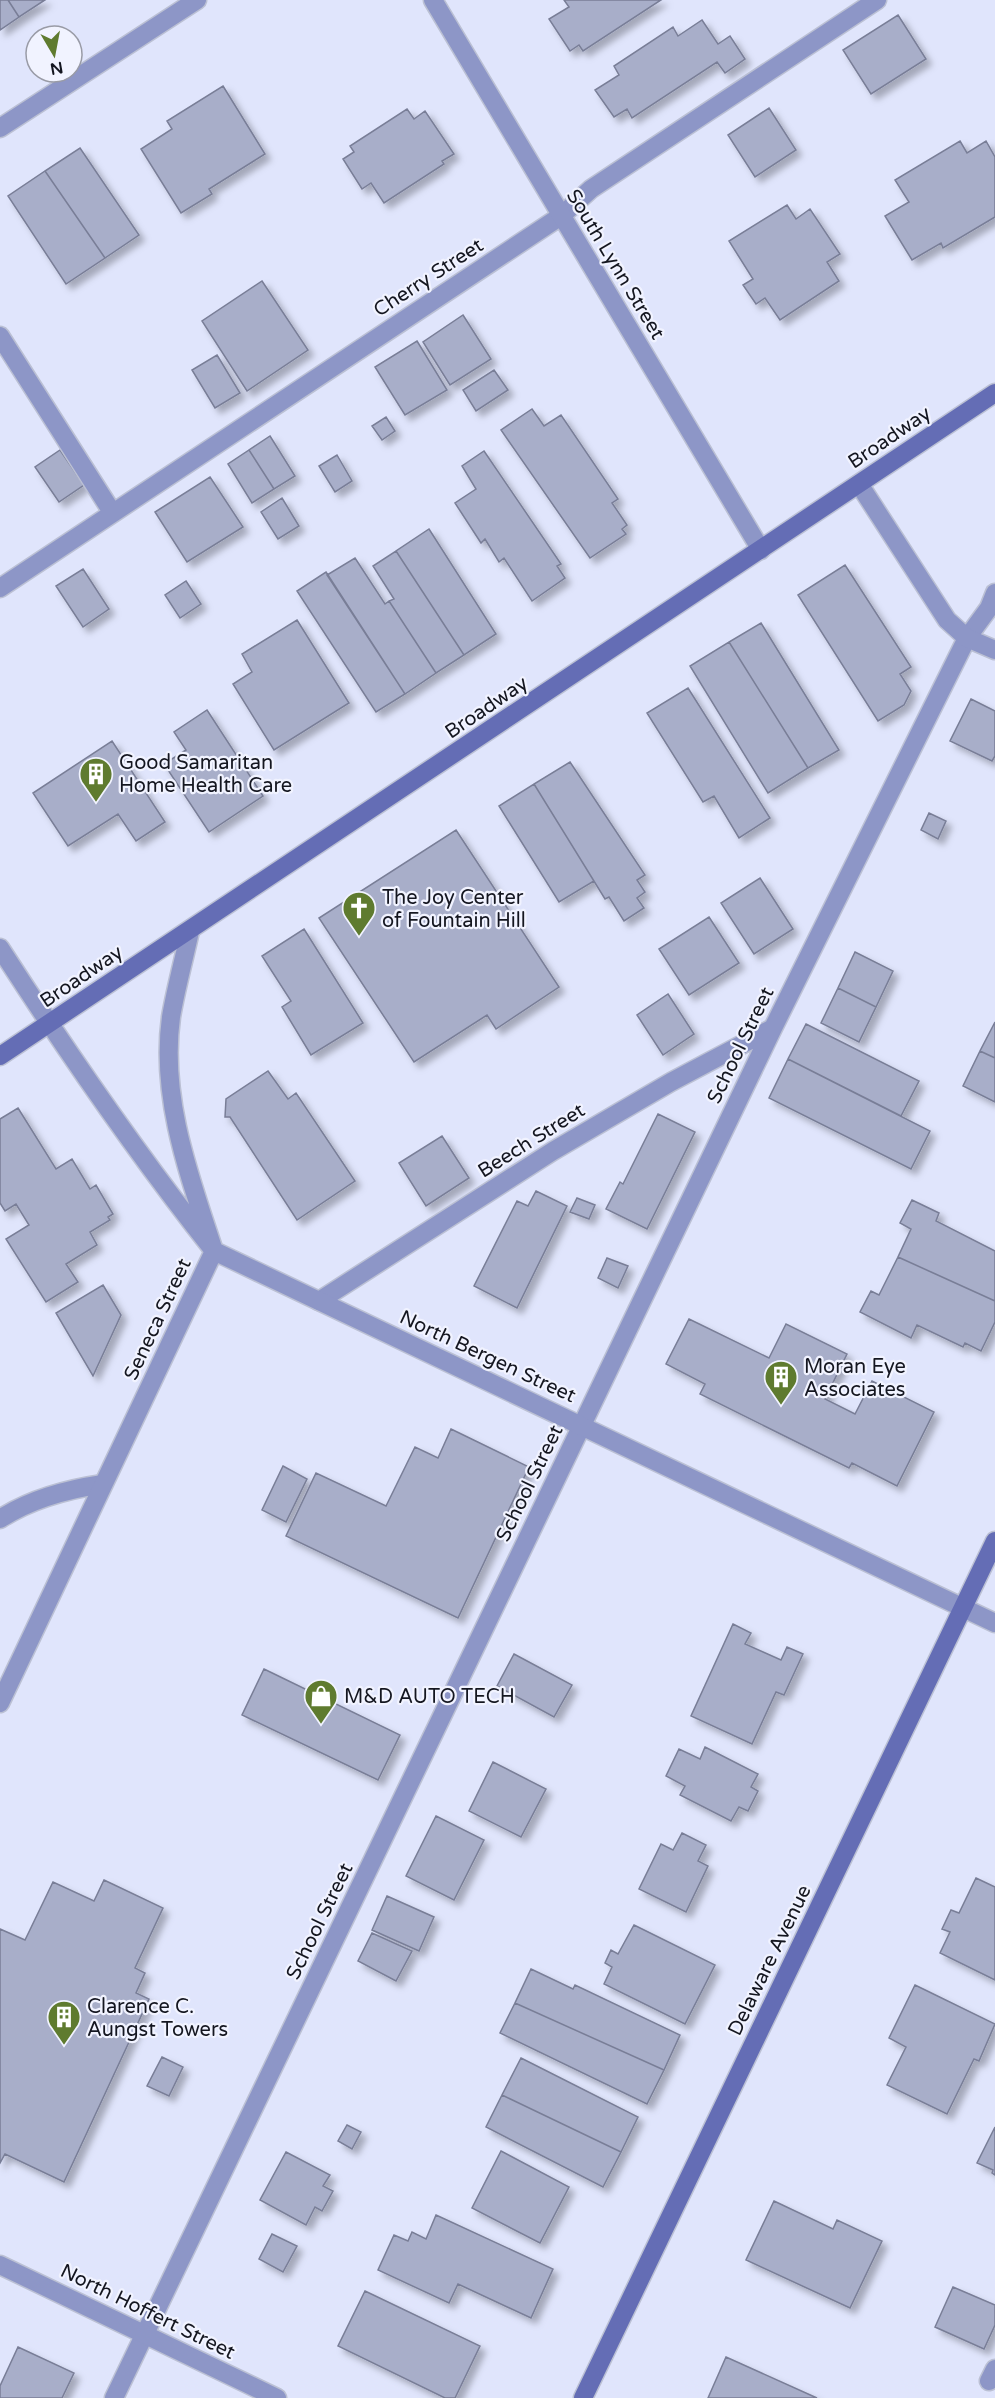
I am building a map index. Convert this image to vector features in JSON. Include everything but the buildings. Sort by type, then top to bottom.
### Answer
[{"type":"main road","name":"Broadway","points":[[0,1056],[995,393]]},
{"type":"main road","name":"Delaware Avenue","points":[[583,2398],[995,1540]]},
{"type":"street","points":[[0,128],[196,0]]},
{"type":"street","name":"South Lynn Street","points":[[433,0],[761,550]]},
{"type":"street","name":"Cherry Street","points":[[0,588],[561,216],[591,189],[877,0]]},
{"type":"street","points":[[0,336],[112,512]]},
{"type":"street","points":[[859,484],[947,620],[967,638],[995,650]]},
{"type":"street","name":"School Street","points":[[114,2398],[773,1028],[967,638],[989,608],[995,593]]},
{"type":"street","name":"Seneca Street","points":[[0,1703],[214,1251],[181,1153],[170,1085],[171,1018],[190,931]]},
{"type":"street","name":"North Bergen Street","points":[[0,948],[49,1025],[183,1212],[214,1251],[995,1623]]},
{"type":"street","name":"Beech Street","points":[[319,1301],[553,1151],[671,1082],[773,1028]]},
{"type":"street","points":[[0,1519],[15,1510],[81,1487],[103,1484]]},
{"type":"street","name":"North Hoffert Street","points":[[0,2265],[277,2398]]},
{"type":"place","name":"Good Samaritan Home Health Care","points":[[96,803]]},
{"type":"place","name":"The Joy Center of Fountain Hill","points":[[359,937]]},
{"type":"place","name":"Moran Eye Associates","points":[[781,1406]]},
{"type":"place","name":"M&D AUTO TECH","points":[[321,1725]]},
{"type":"place","name":"Clarence C. Aungst Towers","points":[[64,2046]]}]
